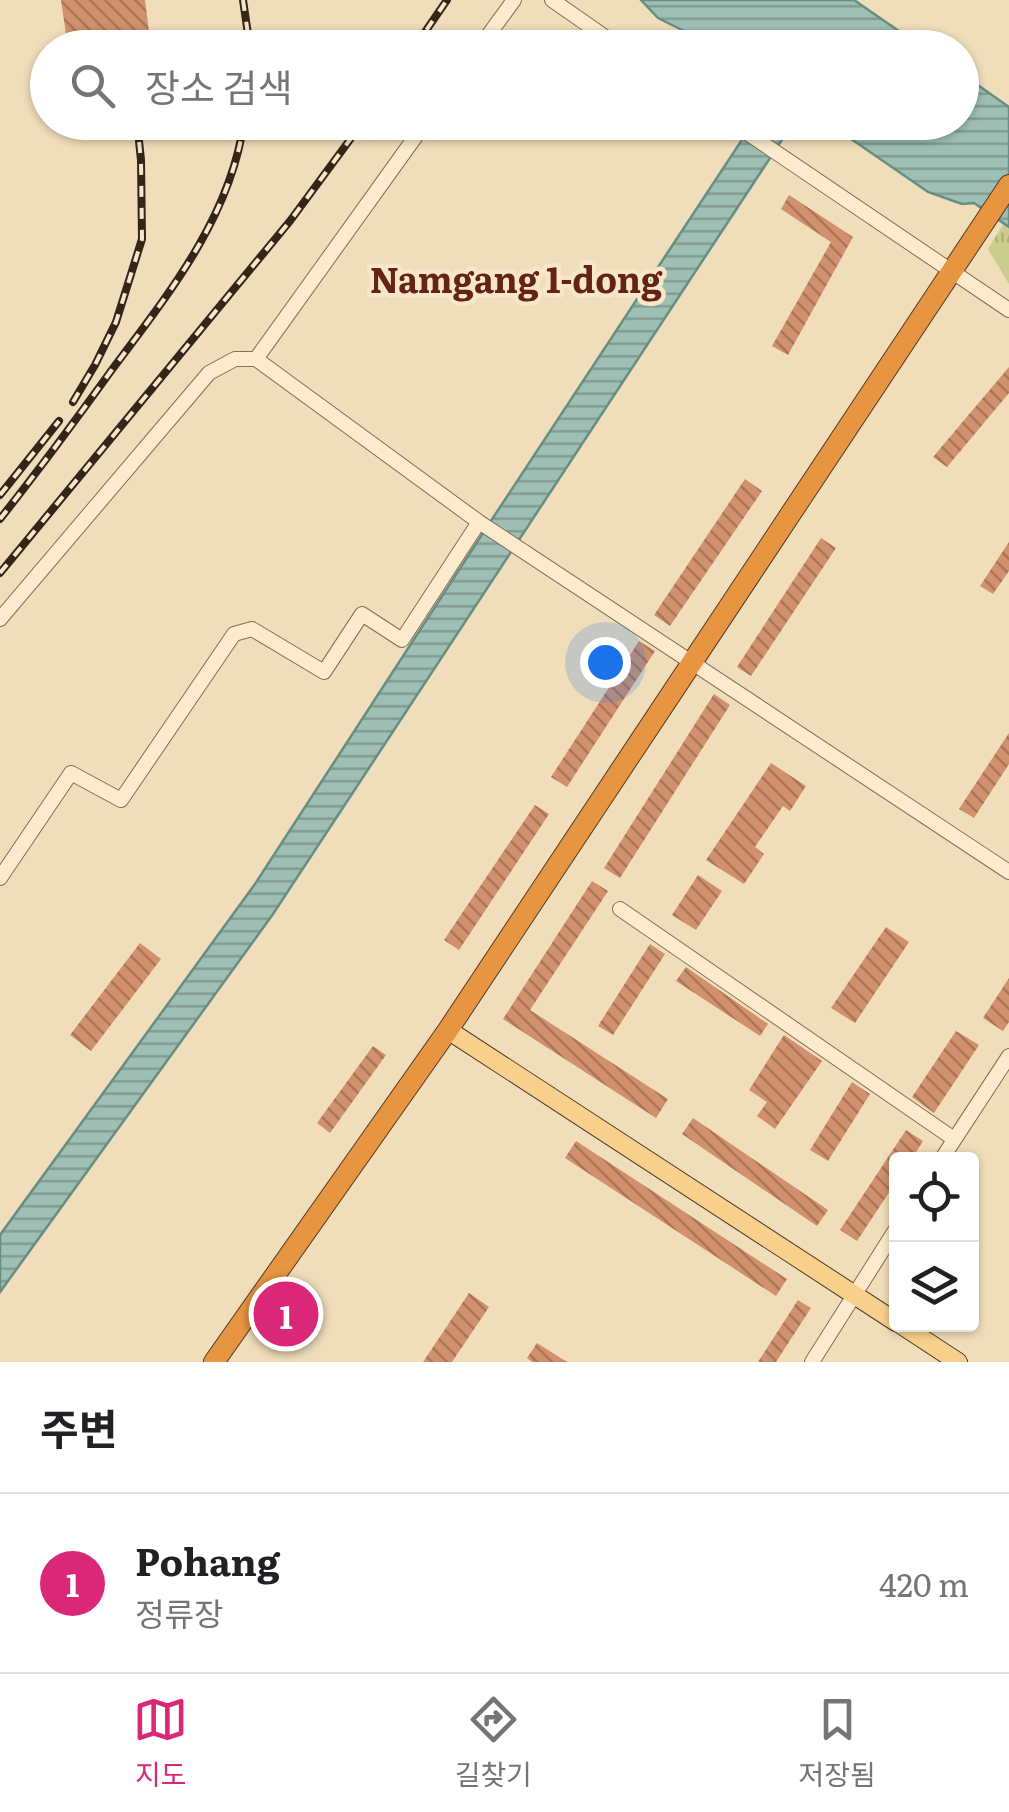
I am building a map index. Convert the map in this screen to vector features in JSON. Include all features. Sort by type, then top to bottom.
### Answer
[{"type":"highway","points":[[214,1362],[448,1030],[1009,185]]},
{"type":"main road","points":[[448,1030],[889,1317]]},
{"type":"main road","points":[[912,1332],[958,1362]]},
{"type":"street","points":[[493,30],[514,0]]},
{"type":"street","points":[[552,0],[596,30]]},
{"type":"street","points":[[256,359],[413,140]]},
{"type":"street","points":[[758,140],[1009,310]]},
{"type":"street","points":[[0,619],[209,373],[236,359],[256,359],[479,522],[1009,872]]},
{"type":"street","points":[[0,878],[71,774],[121,800],[234,634],[252,628],[324,672],[362,614],[402,640],[479,522]]},
{"type":"street","points":[[620,909],[954,1139]]},
{"type":"street","points":[[946,1152],[1009,1056]]},
{"type":"street","points":[[812,1362],[889,1241]]},
{"type":"green space","points":[[1004,223],[1009,227],[1009,284],[988,249]]},
{"type":"water","points":[[641,0],[854,0],[897,30],[682,30],[658,18]]},
{"type":"water","points":[[979,86],[1009,107],[1009,227],[974,203],[962,204],[928,192],[853,140],[979,140]]},
{"type":"water","points":[[742,140],[782,140],[273,914],[0,1292],[0,1235],[255,884]]},
{"type":"building","points":[[61,0],[145,0],[149,30],[65,30]]},
{"type":"building","points":[[789,195],[853,237],[788,355],[772,346],[831,242],[781,209]]},
{"type":"building","points":[[1009,367],[1009,393],[947,467],[933,457]]},
{"type":"building","points":[[745,479],[762,491],[670,626],[654,615]]},
{"type":"building","points":[[821,538],[836,548],[751,676],[737,667]]},
{"type":"building","points":[[1009,542],[1009,571],[993,594],[980,586]]},
{"type":"building","points":[[639,641],[655,651],[567,787],[551,777]]},
{"type":"building","points":[[714,694],[730,705],[620,878],[604,868]]},
{"type":"building","points":[[1009,733],[1009,764],[974,818],[959,809]]},
{"type":"building","points":[[771,763],[806,786],[790,811],[783,806],[755,847],[764,854],[744,884],[706,860]]},
{"type":"building","points":[[535,805],[549,814],[459,950],[444,940]]},
{"type":"building","points":[[698,875],[722,891],[696,930],[672,915]]},
{"type":"building","points":[[592,881],[608,891],[530,1010],[668,1099],[656,1118],[503,1019]]},
{"type":"building","points":[[886,927],[909,942],[855,1023],[831,1008]]},
{"type":"building","points":[[140,943],[161,959],[91,1051],[70,1035]]},
{"type":"building","points":[[650,944],[665,954],[613,1035],[598,1026]]},
{"type":"building","points":[[686,967],[768,1024],[760,1036],[676,981]]},
{"type":"building","points":[[1009,978],[1009,1022],[1003,1031],[983,1018]]},
{"type":"building","points":[[956,1031],[979,1045],[934,1113],[912,1097]]},
{"type":"building","points":[[784,1035],[822,1061],[775,1129],[757,1116],[767,1102],[749,1090]]},
{"type":"building","points":[[373,1046],[386,1055],[330,1133],[317,1123]]},
{"type":"building","points":[[852,1082],[870,1094],[828,1161],[810,1150]]},
{"type":"building","points":[[693,1118],[828,1210],[817,1226],[682,1134]]},
{"type":"building","points":[[906,1130],[923,1141],[916,1152],[891,1152]]},
{"type":"building","points":[[576,1141],[787,1279],[776,1296],[565,1158]]},
{"type":"building","points":[[889,1156],[889,1193],[857,1241],[840,1230]]},
{"type":"building","points":[[469,1293],[489,1307],[452,1362],[423,1362]]},
{"type":"building","points":[[798,1300],[811,1308],[776,1362],[758,1362]]},
{"type":"building","points":[[537,1343],[567,1362],[532,1362],[527,1358]]},
{"type":"railway","points":[[243,0],[247,30]]},
{"type":"railway","points":[[426,30],[447,0]]},
{"type":"railway","points":[[73,402],[116,322],[142,239],[139,140]]},
{"type":"railway","points":[[0,519],[174,285],[211,224],[240,140]]},
{"type":"railway","points":[[0,573],[290,221],[350,140]]},
{"type":"railway","points":[[0,495],[59,421]]},
{"type":"place","name":"Pohang","points":[[286,1314]]},
{"type":"district","name":"Namgang 1-dong","points":[[516,278]]}]
